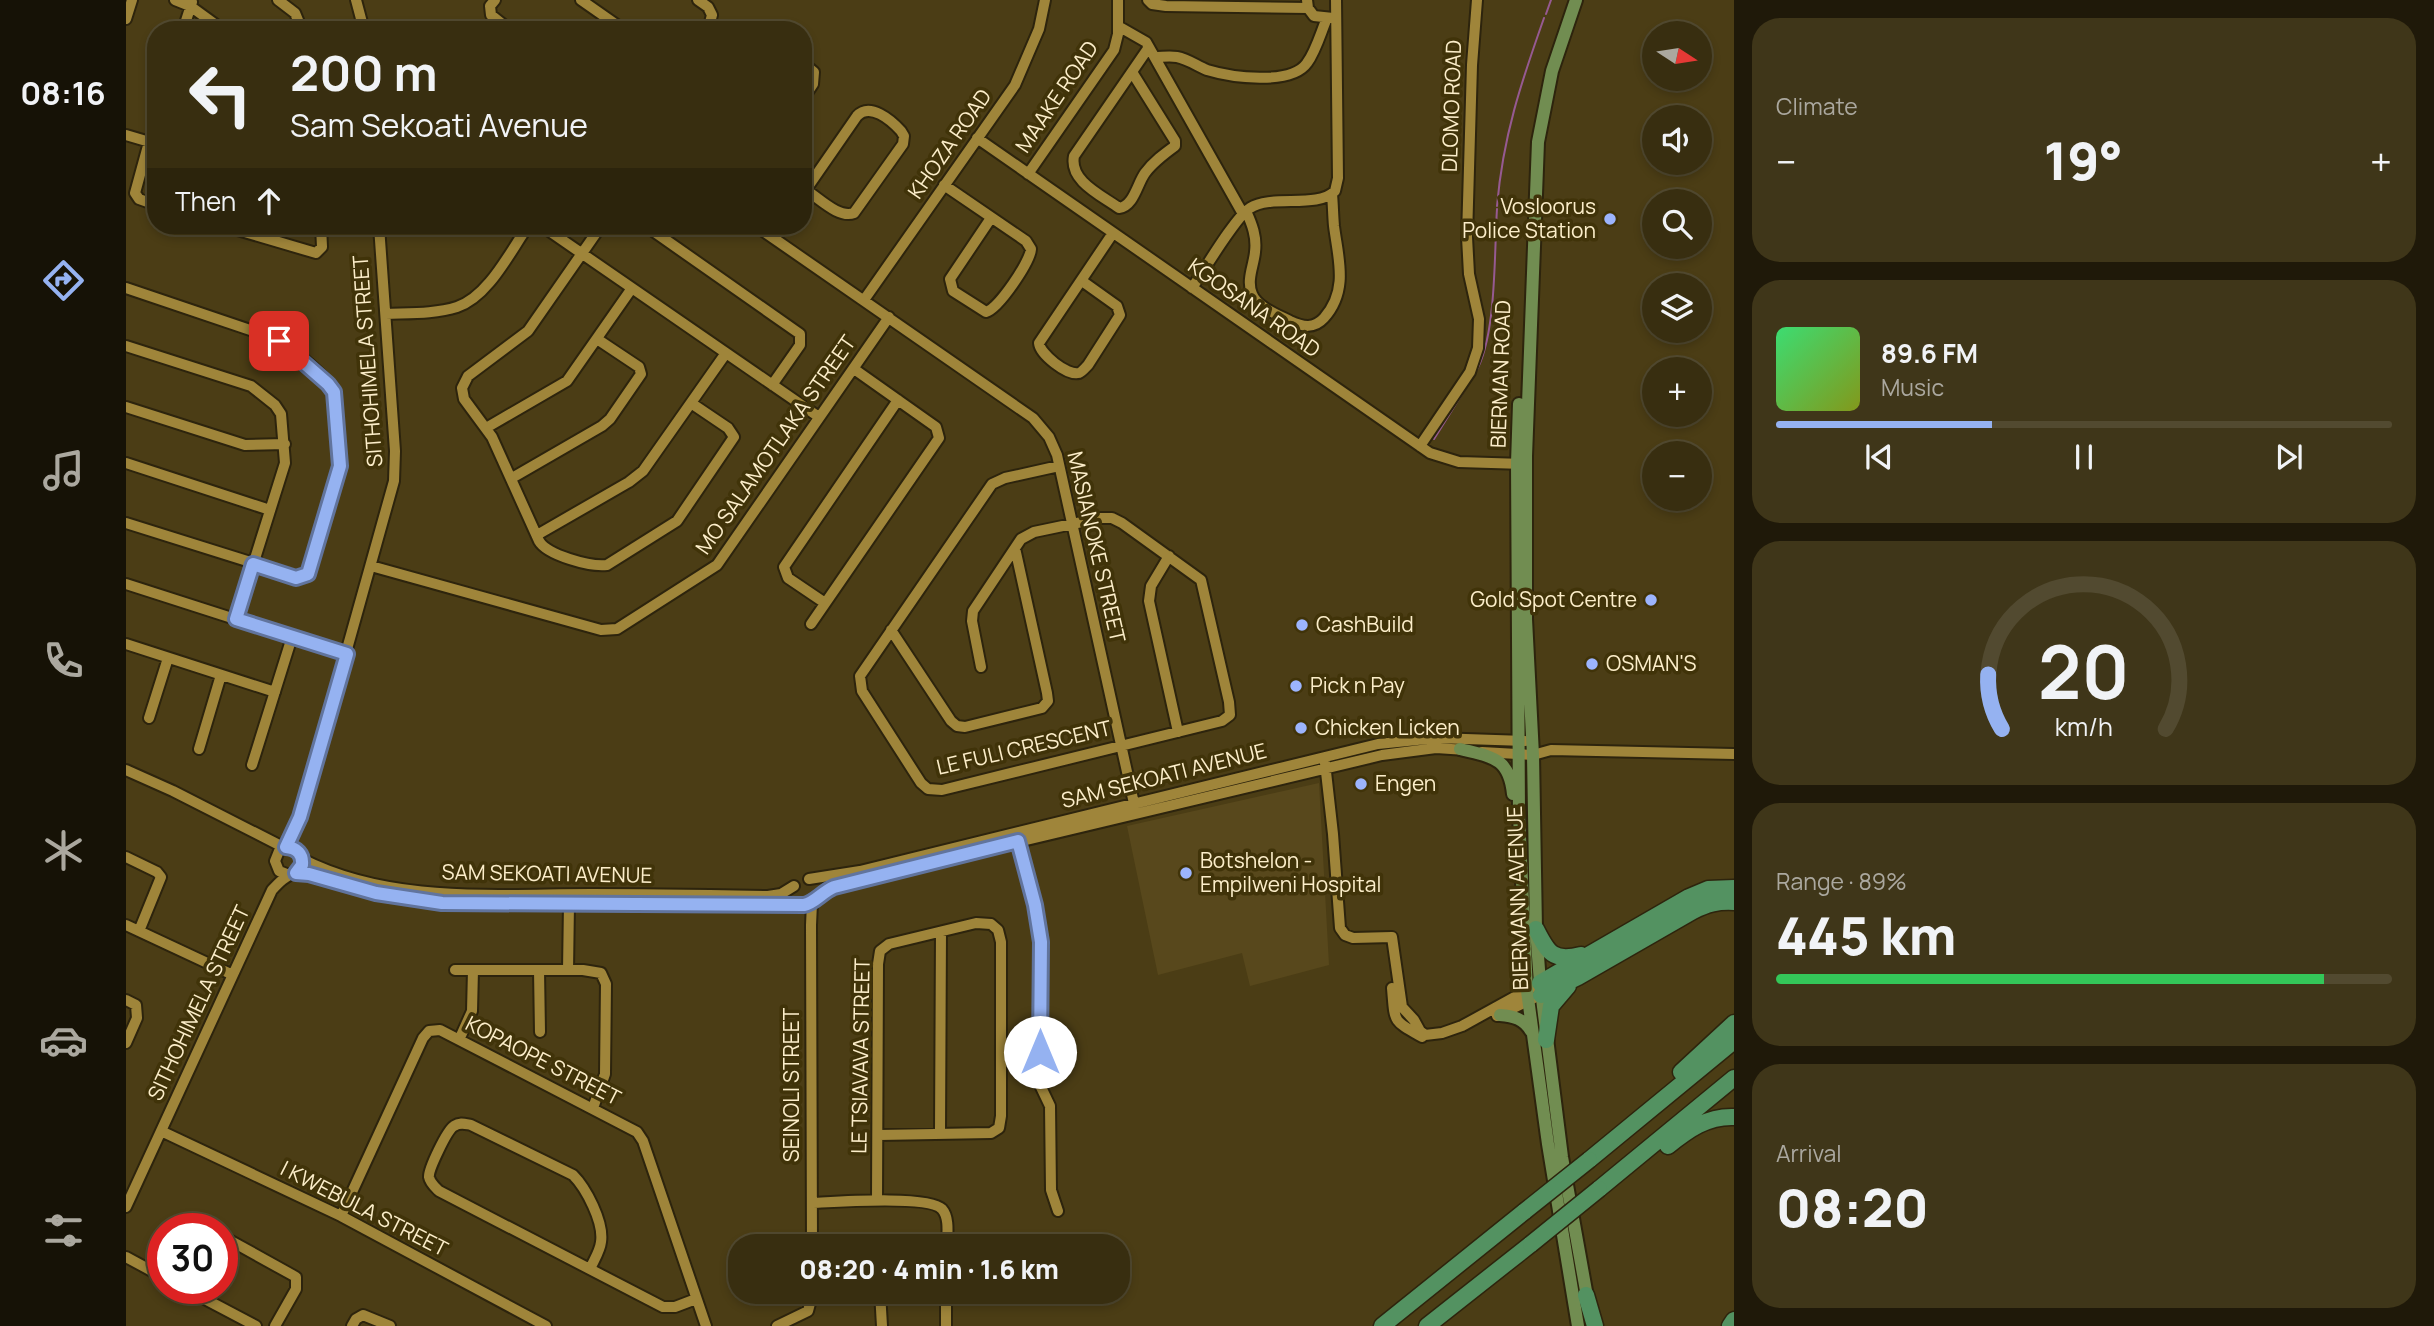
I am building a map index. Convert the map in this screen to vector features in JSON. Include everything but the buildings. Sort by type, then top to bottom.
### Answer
[{"type":"highway","points":[[1534,992],[1595,950],[1689,897],[1708,889],[1734,888]]},
{"type":"highway","points":[[1534,992],[1578,977],[1700,907],[1723,901],[1734,902]]},
{"type":"highway","points":[[1536,929],[1546,949],[1560,958],[1595,950]]},
{"type":"highway","points":[[1539,1037],[1550,1006],[1578,977]]},
{"type":"highway","points":[[1595,1155],[1734,1023]]},
{"type":"highway","points":[[1382,1326],[1734,1041]]},
{"type":"highway","points":[[1601,1193],[1734,1078]]},
{"type":"highway","points":[[1427,1326],[1601,1193],[1692,1129],[1718,1117],[1734,1117]]},
{"type":"highway","points":[[1586,1295],[1594,1326]]},
{"type":"highway","points":[[1730,1326],[1734,1320]]},
{"type":"main road","name":"BIERMAN ROAD","points":[[1521,464],[1529,153],[1542,77],[1569,0]]},
{"type":"main road","name":"BIERMAN ROAD","points":[[1521,464],[1538,142],[1552,71],[1576,0]]},
{"type":"main road","name":"BIERMANN AVENUE","points":[[1521,464],[1527,619],[1526,748],[1536,929],[1534,992]]},
{"type":"main road","name":"BIERMANN AVENUE","points":[[1526,748],[1519,815],[1534,992],[1578,1326]]},
{"type":"main road","points":[[1460,749],[1489,756],[1503,764],[1510,775],[1519,815]]},
{"type":"main road","points":[[1500,1014],[1524,1022],[1539,1037]]},
{"type":"main road","name":"BIERMANN AVENUE","points":[[1539,1037],[1586,1295]]},
{"type":"street","points":[[126,19],[132,0]]},
{"type":"street","points":[[174,0],[192,3],[213,21]]},
{"type":"street","points":[[278,0],[295,13],[298,21]]},
{"type":"street","points":[[356,0],[362,21]]},
{"type":"street","points":[[495,0],[491,6],[491,15],[499,21]]},
{"type":"street","points":[[581,0],[611,21]]},
{"type":"street","points":[[698,0],[708,7],[712,15],[710,21]]},
{"type":"street","name":"KHOZA ROAD","points":[[864,300],[1019,77],[1039,29],[1045,0]]},
{"type":"street","name":"MAAKE ROAD","points":[[1028,174],[1110,57],[1117,43],[1118,0]]},
{"type":"street","points":[[1148,0],[1157,5],[1308,4],[1314,16],[1331,18]]},
{"type":"street","points":[[1152,52],[1178,57],[1207,70],[1236,76],[1284,76],[1307,64],[1331,18],[1336,0]]},
{"type":"street","name":"DLOMO ROAD","points":[[1420,446],[1470,372],[1478,348],[1479,318],[1469,274],[1467,237],[1472,65],[1477,0]]},
{"type":"street","points":[[186,21],[192,3]]},
{"type":"street","points":[[1118,26],[1141,37],[1152,52],[1252,223],[1255,242],[1250,285],[1252,296],[1262,306],[1286,319],[1299,325],[1310,326],[1320,322],[1330,310],[1339,286],[1341,262],[1332,194],[1338,178],[1331,18]]},
{"type":"street","points":[[1132,72],[1175,141],[1175,146],[1157,159],[1145,173],[1129,204],[1119,208],[1074,172],[1074,156],[1132,72],[1152,52]]},
{"type":"street","points":[[812,182],[857,116],[864,110],[872,110],[882,116],[897,126],[904,136],[903,144],[852,215],[841,213],[812,196]]},
{"type":"street","points":[[126,135],[147,141]]},
{"type":"street","name":"KGOSANA ROAD","points":[[976,138],[1430,453],[1449,461],[1521,464]]},
{"type":"street","points":[[147,160],[135,193],[139,199],[147,202]]},
{"type":"street","points":[[944,185],[1026,241],[1031,253],[998,303],[986,312],[953,291],[950,283],[953,273],[991,218]]},
{"type":"street","points":[[1192,288],[1244,213],[1259,204],[1322,198],[1332,194]]},
{"type":"street","points":[[1082,281],[1117,306],[1120,315],[1088,365],[1081,372],[1074,373],[1042,353],[1039,343],[1113,233]]},
{"type":"street","points":[[255,235],[316,253],[322,247],[321,235]]},
{"type":"street","name":"SITHOHIMELA STREET","points":[[285,847],[300,817],[391,498],[396,468],[380,235]]},
{"type":"street","points":[[386,314],[446,310],[472,300],[485,288],[522,235]]},
{"type":"street","points":[[555,235],[819,417]]},
{"type":"street","points":[[595,235],[528,331],[465,380],[462,390],[464,399],[486,428],[512,478],[542,545],[549,551],[602,566],[614,562],[677,521],[734,437],[728,428],[691,403]]},
{"type":"street","points":[[659,235],[800,334],[800,345],[772,385]]},
{"type":"street","name":"MASIANOKE STREET","points":[[770,235],[1037,422],[1052,442],[1135,809]]},
{"type":"street","points":[[126,288],[271,337],[290,348],[334,392],[340,466],[309,572],[304,576],[296,578],[126,523]]},
{"type":"street","points":[[486,428],[565,383],[632,288]]},
{"type":"street","name":"MO SALAMOTLAKA STREET","points":[[371,566],[601,630],[617,629],[717,565],[889,317]]},
{"type":"street","points":[[512,478],[602,426],[635,384],[640,374],[639,367],[597,338]]},
{"type":"street","points":[[126,346],[255,388],[280,411],[284,423],[285,463],[236,619]]},
{"type":"street","points":[[537,535],[638,476],[726,353]]},
{"type":"street","points":[[811,624],[939,438],[936,427],[854,369]]},
{"type":"street","points":[[825,603],[788,578],[784,567],[898,400]]},
{"type":"street","points":[[126,407],[245,444],[285,444]]},
{"type":"street","points":[[126,463],[271,510]]},
{"type":"street","name":"LE FULI CRESCENT","points":[[1015,548],[1024,536],[1101,518],[1112,518],[1196,575],[1203,584],[1231,708],[1230,715],[1226,719],[1178,732],[942,790],[928,789],[905,758],[859,684],[862,672],[992,484],[1005,478],[1059,466]]},
{"type":"street","points":[[891,630],[951,721],[957,726],[965,727],[1042,708],[1048,701],[1047,693],[1015,548]]},
{"type":"street","points":[[981,667],[972,621],[973,611],[1015,548]]},
{"type":"street","points":[[1169,556],[1151,586],[1149,601],[1178,732]]},
{"type":"street","points":[[126,584],[347,654]]},
{"type":"street","points":[[252,765],[292,637]]},
{"type":"street","points":[[126,644],[275,692]]},
{"type":"street","points":[[149,718],[168,658]]},
{"type":"street","points":[[199,749],[222,675]]},
{"type":"street","name":"SAM SEKOATI AVENUE","points":[[293,874],[309,874],[376,893],[421,901],[569,904],[809,901],[834,887],[863,879],[1018,841],[1324,756],[1392,741],[1420,739],[1526,748]]},
{"type":"street","name":"SAM SEKOATI AVENUE","points":[[809,879],[860,871],[1395,752],[1436,748],[1526,748]]},
{"type":"street","points":[[1526,748],[1734,754]]},
{"type":"street","points":[[1324,756],[1334,834],[1340,928],[1348,937],[1389,937]]},
{"type":"street","points":[[126,770],[301,855],[300,868],[293,874],[281,873],[267,839]]},
{"type":"street","name":"SITHOHIMELA STREET","points":[[300,817],[298,842],[301,855]]},
{"type":"street","points":[[1018,841],[1039,924],[1040,1085],[1050,1106],[1051,1190],[1058,1211]]},
{"type":"street","points":[[276,861],[285,847]]},
{"type":"street","name":"SAM SEKOATI AVENUE","points":[[301,855],[317,866],[352,878],[436,893],[768,896],[781,894],[794,886]]},
{"type":"street","points":[[126,858],[157,872],[161,877],[139,931]]},
{"type":"street","name":"SITHOHIMELA STREET","points":[[126,1207],[272,890],[276,861]]},
{"type":"street","name":"SITHOHIMELA STREET","points":[[272,890],[293,874]]},
{"type":"street","points":[[809,879],[818,887],[809,901],[793,896],[794,886],[799,880],[809,879]]},
{"type":"street","name":"SEINOLI STREET","points":[[809,901],[812,1234]]},
{"type":"street","points":[[568,970],[569,904]]},
{"type":"street","name":"LE TSIAVAVA STREET","points":[[877,1200],[879,954],[882,948],[889,944],[982,922],[996,927],[1001,942],[1002,1116],[997,1131],[991,1133],[940,1133]]},
{"type":"street","points":[[126,925],[233,975]]},
{"type":"street","points":[[879,1135],[940,1133],[941,932]]},
{"type":"street","points":[[1389,937],[1402,1007],[1425,1035],[1462,1026],[1534,992]]},
{"type":"street","points":[[1389,937],[1394,1015],[1403,1027],[1424,1038],[1433,1040],[1475,1027],[1534,992]]},
{"type":"street","points":[[455,970],[568,970],[601,973],[606,979],[605,1074],[593,1108]]},
{"type":"street","points":[[459,1040],[472,1011],[473,970]]},
{"type":"street","points":[[540,970],[540,1032]]},
{"type":"street","points":[[126,1000],[136,1005],[138,1013],[126,1043]]},
{"type":"street","name":"KOPAOPE STREET","points":[[341,1216],[423,1038],[429,1031],[438,1030],[631,1127],[643,1142],[706,1326]]},
{"type":"street","points":[[590,1269],[598,1252],[601,1234],[582,1184],[573,1175],[471,1125],[454,1125],[430,1170],[429,1177],[435,1187],[590,1269],[663,1307],[675,1307],[696,1299]]},
{"type":"street","name":"I KWEBULA STREET","points":[[161,1131],[341,1216],[546,1326]]},
{"type":"street","points":[[811,1203],[877,1200],[930,1203],[946,1215],[947,1234]]},
{"type":"street","points":[[238,1245],[296,1277],[296,1289],[275,1326]]},
{"type":"street","points":[[126,1257],[147,1268]]},
{"type":"street","points":[[214,1304],[256,1326]]},
{"type":"street","points":[[777,1326],[808,1311],[810,1304]]},
{"type":"street","points":[[881,1304],[883,1326]]},
{"type":"street","points":[[946,1304],[946,1326]]},
{"type":"street","points":[[352,1326],[356,1319],[363,1315],[390,1326]]},
{"type":"shaded area","points":[[1319,783],[1329,965],[1250,986],[1242,953],[1158,975],[1127,826]]},
{"type":"waterway","points":[[1546,14],[1551,0]]},
{"type":"waterway","points":[[1497,206],[1514,110],[1544,18]]},
{"type":"waterway","points":[[1475,373],[1482,357],[1491,317],[1497,209]]},
{"type":"waterway","points":[[1434,439],[1472,378]]},
{"type":"place","name":"Vosloorus Police Station","points":[[1610,219]]},
{"type":"place","name":"Gold Spot Centre","points":[[1651,600]]},
{"type":"place","name":"CashBuild","points":[[1302,625]]},
{"type":"place","name":"OSMAN'S","points":[[1592,664]]},
{"type":"place","name":"Pick n Pay","points":[[1296,686]]},
{"type":"place","name":"Chicken Licken","points":[[1301,728]]},
{"type":"place","name":"Engen","points":[[1361,784]]},
{"type":"place","name":"Botshelon - Empilweni Hospital","points":[[1186,873]]},
{"type":"route","points":[[279,341],[290,348],[334,392],[340,466],[308,574],[296,578],[253,564],[236,619],[347,654],[300,817],[286,847],[295,849],[301,855],[302,865],[296,873],[309,874],[376,893],[442,903],[804,905],[834,887],[1018,841],[1035,905],[1041,942],[1040,1052]]}]
